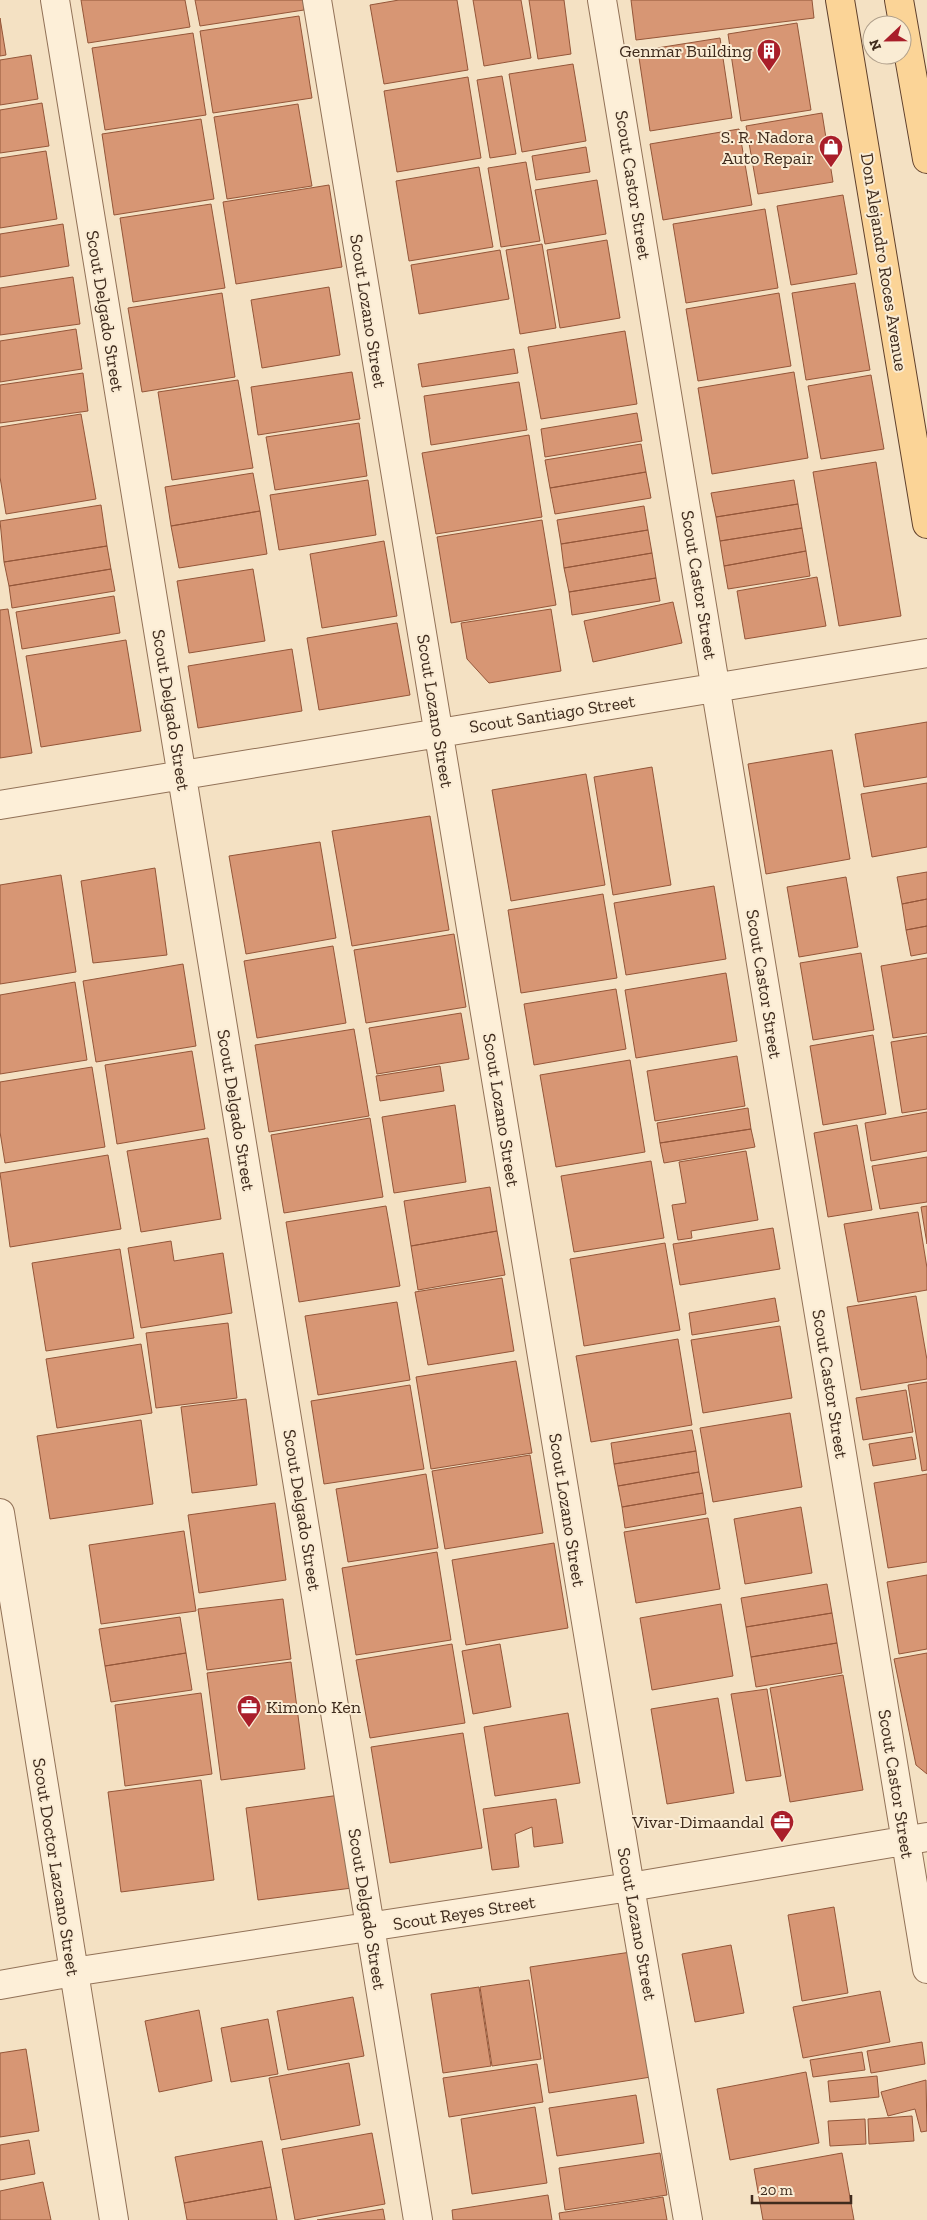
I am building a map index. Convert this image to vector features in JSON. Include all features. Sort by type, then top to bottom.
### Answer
[{"type":"main road","name":"Don Alejandro Roces Avenue","points":[[840,0],[927,524]]},
{"type":"main road","points":[[899,0],[927,160]]},
{"type":"street","name":"Scout Delgado Street","points":[[54,0],[418,2220]]},
{"type":"street","name":"Scout Lozano Street","points":[[317,0],[630,1887],[688,2220]]},
{"type":"street","name":"Scout Castor Street","points":[[602,0],[716,688],[916,1839],[927,1969]]},
{"type":"street","name":"Scout Santiago Street","points":[[0,805],[927,653]]},
{"type":"street","name":"Scout Doctor Lazcano Street","points":[[0,1513],[114,2220]]},
{"type":"street","name":"Scout Reyes Street","points":[[0,1985],[73,1972],[630,1887],[916,1839]]},
{"type":"building","points":[[81,0],[185,0],[190,27],[88,43]]},
{"type":"building","points":[[195,0],[303,0],[304,10],[200,26]]},
{"type":"building","points":[[399,0],[457,0],[468,70],[384,84],[370,5]]},
{"type":"building","points":[[473,0],[521,0],[531,58],[484,66]]},
{"type":"building","points":[[529,0],[564,0],[571,54],[538,59]]},
{"type":"building","points":[[631,0],[812,0],[814,18],[636,40]]},
{"type":"building","points":[[299,16],[312,98],[213,113],[200,31]]},
{"type":"building","points":[[0,18],[6,55],[0,56]]},
{"type":"building","name":"Genmar Building","points":[[797,23],[811,110],[741,121],[728,34]]},
{"type":"building","points":[[193,33],[206,115],[105,130],[92,48]]},
{"type":"building","points":[[720,38],[732,118],[650,131],[638,51]]},
{"type":"building","points":[[31,55],[38,99],[0,105],[0,60]]},
{"type":"building","points":[[573,64],[586,141],[522,152],[509,74]]},
{"type":"building","points":[[502,76],[516,154],[490,158],[477,80]]},
{"type":"building","points":[[468,77],[481,158],[397,172],[384,91]]},
{"type":"building","points":[[42,103],[49,146],[0,153],[0,110]]},
{"type":"building","points":[[298,104],[312,186],[227,199],[214,117]]},
{"type":"building","points":[[822,113],[833,182],[758,194],[746,126]]},
{"type":"building","points":[[201,119],[214,199],[114,215],[102,134]]},
{"type":"building","points":[[739,129],[752,205],[663,220],[650,144]]},
{"type":"building","points":[[586,147],[590,172],[536,180],[532,156]]},
{"type":"building","points":[[46,151],[57,219],[0,228],[0,158]]},
{"type":"building","points":[[526,162],[540,241],[501,247],[488,168]]},
{"type":"building","points":[[479,167],[493,247],[409,261],[396,181]]},
{"type":"building","points":[[597,180],[606,234],[545,244],[535,190]]},
{"type":"building","points":[[329,185],[342,267],[236,284],[223,202]]},
{"type":"building","points":[[843,195],[857,274],[791,285],[777,206]]},
{"type":"building","points":[[211,204],[225,288],[133,302],[120,218]]},
{"type":"building","points":[[765,209],[778,288],[686,303],[673,224]]},
{"type":"building","points":[[63,224],[69,266],[0,277],[0,234]]},
{"type":"building","points":[[607,240],[620,318],[560,328],[547,250]]},
{"type":"building","points":[[542,244],[556,328],[520,334],[506,250]]},
{"type":"building","points":[[500,250],[509,299],[419,314],[411,265]]},
{"type":"building","points":[[73,277],[80,324],[0,335],[0,288]]},
{"type":"building","points":[[855,283],[870,370],[806,380],[792,293]]},
{"type":"building","points":[[329,287],[340,355],[262,368],[251,300]]},
{"type":"building","points":[[222,293],[235,377],[142,392],[128,308]]},
{"type":"building","points":[[779,293],[791,366],[698,381],[686,309]]},
{"type":"building","points":[[76,329],[82,369],[0,382],[0,341]]},
{"type":"building","points":[[625,331],[637,404],[541,419],[528,347]]},
{"type":"building","points":[[514,349],[518,373],[422,387],[418,364]]},
{"type":"building","points":[[352,372],[360,419],[258,435],[251,387]]},
{"type":"building","points":[[794,372],[808,458],[712,474],[698,388]]},
{"type":"building","points":[[83,373],[88,411],[0,423],[0,385]]},
{"type":"building","points":[[871,375],[884,449],[821,459],[808,386]]},
{"type":"building","points":[[238,380],[253,468],[172,480],[158,392]]},
{"type":"building","points":[[519,382],[527,430],[431,445],[424,396]]},
{"type":"building","points":[[637,413],[642,441],[545,457],[541,429]]},
{"type":"building","points":[[81,414],[96,499],[6,514],[0,477],[0,427]]},
{"type":"building","points":[[359,423],[367,476],[275,490],[266,437]]},
{"type":"building","points":[[529,435],[542,517],[436,534],[422,453]]},
{"type":"building","points":[[641,444],[646,472],[550,488],[545,460]]},
{"type":"building","points":[[876,462],[901,616],[839,626],[813,472]]},
{"type":"building","points":[[646,472],[651,498],[555,514],[550,488]]},
{"type":"building","points":[[253,473],[260,511],[171,526],[165,487]]},
{"type":"building","points":[[368,480],[376,535],[279,550],[270,495]]},
{"type":"building","points":[[794,480],[798,504],[716,517],[711,493]]},
{"type":"building","points":[[798,504],[802,528],[720,541],[716,517]]},
{"type":"building","points":[[101,505],[107,546],[4,562],[0,521]]},
{"type":"building","points":[[644,506],[648,530],[561,544],[557,520]]},
{"type":"building","points":[[260,511],[267,554],[179,568],[171,526]]},
{"type":"building","points":[[542,520],[556,605],[451,623],[437,537]]},
{"type":"building","points":[[802,528],[806,551],[724,566],[720,541]]},
{"type":"building","points":[[648,530],[652,553],[564,568],[561,544]]},
{"type":"building","points":[[384,541],[397,616],[322,628],[310,554]]},
{"type":"building","points":[[107,546],[111,569],[9,586],[4,562]]},
{"type":"building","points":[[806,551],[810,576],[728,589],[724,566]]},
{"type":"building","points":[[652,553],[656,578],[569,592],[564,568]]},
{"type":"building","points":[[111,569],[115,591],[12,608],[9,586]]},
{"type":"building","points":[[253,569],[265,641],[189,653],[177,581]]},
{"type":"building","points":[[817,577],[826,626],[745,639],[737,591]]},
{"type":"building","points":[[656,578],[660,601],[572,615],[569,592]]},
{"type":"building","points":[[114,596],[120,633],[22,649],[16,612]]},
{"type":"building","points":[[673,602],[682,643],[593,662],[584,621]]},
{"type":"building","points":[[8,609],[32,753],[0,758],[0,610]]},
{"type":"building","points":[[551,609],[561,671],[489,683],[467,659],[461,623]]},
{"type":"building","points":[[397,623],[410,695],[319,710],[307,638]]},
{"type":"building","points":[[126,640],[141,731],[41,747],[26,656]]},
{"type":"building","points":[[292,649],[302,711],[198,728],[188,666]]},
{"type":"building","points":[[927,722],[927,777],[864,787],[855,734]]},
{"type":"building","points":[[832,750],[850,859],[766,874],[748,764]]},
{"type":"building","points":[[652,767],[671,885],[613,895],[594,777]]},
{"type":"building","points":[[586,774],[605,885],[511,901],[492,790]]},
{"type":"building","points":[[927,783],[927,847],[872,857],[861,794]]},
{"type":"building","points":[[430,816],[449,930],[352,946],[332,831]]},
{"type":"building","points":[[320,842],[336,938],[246,954],[229,856]]},
{"type":"building","points":[[155,868],[167,955],[93,963],[81,881]]},
{"type":"building","points":[[927,872],[927,899],[902,904],[897,877]]},
{"type":"building","points":[[61,875],[76,972],[0,984],[0,885]]},
{"type":"building","points":[[846,877],[858,947],[799,957],[787,887]]},
{"type":"building","points":[[714,886],[726,959],[626,975],[614,903]]},
{"type":"building","points":[[603,894],[617,978],[521,993],[508,910]]},
{"type":"building","points":[[927,899],[927,926],[906,930],[902,904]]},
{"type":"building","points":[[927,926],[927,953],[911,956],[906,930]]},
{"type":"building","points":[[454,934],[466,1007],[366,1023],[354,950]]},
{"type":"building","points":[[333,946],[346,1023],[257,1038],[244,961]]},
{"type":"building","points":[[861,953],[874,1030],[813,1040],[800,963]]},
{"type":"building","points":[[927,958],[927,1033],[893,1038],[881,966]]},
{"type":"building","points":[[183,964],[196,1046],[96,1062],[83,981]]},
{"type":"building","points":[[726,973],[737,1041],[636,1058],[625,990]]},
{"type":"building","points":[[75,982],[87,1060],[0,1074],[0,995]]},
{"type":"building","points":[[616,989],[626,1049],[534,1065],[524,1004]]},
{"type":"building","points":[[461,1013],[469,1059],[377,1074],[369,1028]]},
{"type":"building","points":[[354,1029],[369,1116],[269,1132],[255,1045]]},
{"type":"building","points":[[873,1035],[886,1114],[823,1125],[810,1046]]},
{"type":"building","points":[[927,1036],[927,1109],[902,1113],[891,1042]]},
{"type":"building","points":[[192,1051],[205,1129],[117,1144],[105,1065]]},
{"type":"building","points":[[737,1056],[745,1106],[655,1121],[647,1071]]},
{"type":"building","points":[[630,1060],[645,1152],[556,1167],[540,1075]]},
{"type":"building","points":[[440,1066],[444,1091],[380,1101],[376,1076]]},
{"type":"building","points":[[92,1067],[105,1147],[5,1163],[0,1132],[0,1082]]},
{"type":"building","points":[[455,1105],[466,1182],[394,1193],[382,1117]]},
{"type":"building","points":[[748,1108],[751,1129],[660,1143],[657,1123]]},
{"type":"building","points":[[927,1112],[927,1151],[871,1161],[865,1123]]},
{"type":"building","points":[[370,1118],[383,1197],[284,1213],[271,1135]]},
{"type":"building","points":[[857,1125],[872,1210],[828,1217],[814,1133]]},
{"type":"building","points":[[751,1129],[755,1147],[664,1163],[660,1143]]},
{"type":"building","points":[[208,1138],[221,1219],[141,1232],[127,1151]]},
{"type":"building","points":[[746,1151],[758,1220],[691,1231],[692,1238],[678,1240],[672,1205],[686,1203],[679,1162]]},
{"type":"building","points":[[108,1155],[121,1229],[10,1247],[0,1173]]},
{"type":"building","points":[[927,1157],[927,1202],[880,1209],[872,1166]]},
{"type":"building","points":[[651,1161],[664,1238],[574,1252],[561,1176]]},
{"type":"building","points":[[490,1187],[497,1231],[411,1246],[404,1201]]},
{"type":"building","points":[[386,1206],[400,1286],[299,1302],[286,1222]]},
{"type":"building","points":[[927,1206],[927,1244],[921,1207]]},
{"type":"building","points":[[918,1212],[927,1268],[927,1290],[858,1302],[844,1224]]},
{"type":"building","points":[[773,1228],[780,1269],[680,1285],[673,1244]]},
{"type":"building","points":[[497,1231],[505,1275],[418,1290],[411,1246]]},
{"type":"building","points":[[171,1241],[174,1261],[223,1253],[232,1313],[141,1328],[128,1248]]},
{"type":"building","points":[[665,1243],[680,1330],[584,1346],[570,1259]]},
{"type":"building","points":[[120,1249],[134,1338],[46,1351],[32,1263]]},
{"type":"building","points":[[502,1278],[514,1351],[428,1365],[415,1292]]},
{"type":"building","points":[[916,1296],[927,1360],[927,1379],[861,1390],[847,1307]]},
{"type":"building","points":[[775,1298],[779,1321],[692,1335],[689,1313]]},
{"type":"building","points":[[397,1302],[410,1380],[318,1395],[305,1316]]},
{"type":"building","points":[[228,1323],[237,1398],[156,1408],[146,1333]]},
{"type":"building","points":[[780,1326],[792,1398],[703,1413],[691,1340]]},
{"type":"building","points":[[678,1339],[692,1425],[591,1442],[576,1356]]},
{"type":"building","points":[[141,1344],[152,1413],[57,1428],[46,1359]]},
{"type":"building","points":[[516,1361],[532,1453],[431,1469],[416,1377]]},
{"type":"building","points":[[927,1382],[927,1470],[922,1471],[908,1385]]},
{"type":"building","points":[[410,1385],[424,1469],[324,1484],[311,1401]]},
{"type":"building","points":[[906,1390],[913,1432],[863,1440],[856,1398]]},
{"type":"building","points":[[246,1399],[257,1485],[192,1493],[181,1407]]},
{"type":"building","points":[[790,1413],[802,1487],[713,1502],[700,1428]]},
{"type":"building","points":[[141,1420],[153,1504],[50,1519],[37,1436]]},
{"type":"building","points":[[692,1430],[696,1451],[614,1464],[611,1443]]},
{"type":"building","points":[[912,1437],[916,1459],[873,1466],[869,1444]]},
{"type":"building","points":[[696,1451],[699,1472],[618,1486],[614,1464]]},
{"type":"building","points":[[530,1455],[543,1533],[445,1549],[432,1471]]},
{"type":"building","points":[[699,1472],[703,1493],[622,1507],[618,1486]]},
{"type":"building","points":[[426,1474],[438,1548],[348,1562],[336,1489]]},
{"type":"building","points":[[927,1474],[927,1562],[888,1568],[874,1483]]},
{"type":"building","points":[[703,1493],[706,1514],[625,1528],[622,1507]]},
{"type":"building","points":[[275,1503],[286,1580],[199,1593],[188,1515]]},
{"type":"building","points":[[801,1507],[812,1573],[745,1584],[734,1519]]},
{"type":"building","points":[[708,1518],[720,1589],[636,1603],[624,1532]]},
{"type":"building","points":[[184,1531],[196,1611],[101,1624],[89,1545]]},
{"type":"building","points":[[554,1543],[568,1628],[466,1645],[452,1560]]},
{"type":"building","points":[[437,1552],[451,1640],[356,1655],[342,1568]]},
{"type":"building","points":[[927,1575],[927,1649],[899,1654],[887,1582]]},
{"type":"building","points":[[827,1584],[832,1613],[746,1627],[741,1598]]},
{"type":"building","points":[[283,1599],[291,1659],[207,1670],[198,1609]]},
{"type":"building","points":[[721,1604],[733,1676],[652,1690],[640,1618]]},
{"type":"building","points":[[832,1613],[837,1643],[751,1657],[746,1627]]},
{"type":"building","points":[[180,1617],[186,1653],[105,1666],[99,1629]]},
{"type":"building","points":[[837,1643],[842,1673],[756,1687],[751,1657]]},
{"type":"building","points":[[452,1644],[465,1723],[370,1738],[356,1660]]},
{"type":"building","points":[[500,1644],[511,1707],[473,1714],[462,1651]]},
{"type":"building","points":[[186,1653],[192,1690],[111,1702],[105,1666]]},
{"type":"building","points":[[927,1653],[927,1774],[916,1765],[894,1659]]},
{"type":"building","points":[[291,1662],[305,1769],[221,1780],[207,1673]]},
{"type":"building","points":[[843,1675],[863,1790],[790,1802],[770,1688]]},
{"type":"building","points":[[767,1689],[781,1776],[746,1781],[731,1694]]},
{"type":"building","points":[[201,1693],[212,1774],[125,1786],[115,1705]]},
{"type":"building","points":[[718,1698],[734,1793],[667,1804],[651,1709]]},
{"type":"building","points":[[568,1713],[580,1783],[495,1796],[484,1727]]},
{"type":"building","points":[[463,1733],[482,1848],[390,1863],[371,1747]]},
{"type":"building","points":[[201,1780],[214,1880],[121,1892],[108,1792]]},
{"type":"building","points":[[340,1795],[352,1888],[258,1900],[246,1808]]},
{"type":"building","points":[[556,1799],[563,1843],[534,1847],[532,1827],[515,1834],[519,1867],[492,1870],[483,1809]]},
{"type":"building","points":[[834,1907],[848,1993],[802,2001],[788,1915]]},
{"type":"building","points":[[731,1945],[744,2013],[695,2022],[682,1954]]},
{"type":"building","points":[[631,1952],[651,2077],[549,2093],[530,1967]]},
{"type":"building","points":[[529,1980],[541,2059],[492,2066],[480,1987]]},
{"type":"building","points":[[479,1987],[491,2066],[443,2073],[431,1994]]},
{"type":"building","points":[[880,1991],[890,2042],[803,2058],[793,2007]]},
{"type":"building","points":[[353,1997],[364,2056],[288,2070],[277,2011]]},
{"type":"building","points":[[199,2010],[212,2081],[159,2092],[145,2021]]},
{"type":"building","points":[[268,2019],[278,2074],[231,2082],[221,2028]]},
{"type":"building","points":[[922,2042],[925,2064],[871,2073],[867,2051]]},
{"type":"building","points":[[26,2049],[39,2131],[0,2137],[0,2053]]},
{"type":"building","points":[[862,2052],[865,2070],[813,2077],[810,2060]]},
{"type":"building","points":[[349,2063],[360,2125],[281,2140],[269,2078]]},
{"type":"building","points":[[537,2064],[543,2102],[449,2117],[443,2078]]},
{"type":"building","points":[[806,2072],[819,2143],[730,2160],[717,2089]]},
{"type":"building","points":[[877,2076],[879,2097],[830,2102],[828,2081]]},
{"type":"building","points":[[926,2080],[927,2131],[921,2132],[915,2109],[888,2116],[881,2092]]},
{"type":"building","points":[[636,2095],[644,2143],[557,2156],[549,2108]]},
{"type":"building","points":[[535,2107],[547,2183],[472,2194],[461,2119]]},
{"type":"building","points":[[912,2116],[914,2141],[869,2144],[868,2119]]},
{"type":"building","points":[[865,2119],[866,2144],[830,2146],[828,2121]]},
{"type":"building","points":[[372,2133],[385,2204],[295,2220],[282,2149]]},
{"type":"building","points":[[29,2140],[35,2174],[0,2180],[0,2145]]},
{"type":"building","points":[[262,2141],[271,2187],[184,2203],[175,2157]]},
{"type":"building","points":[[660,2153],[667,2195],[565,2210],[559,2168]]},
{"type":"building","points":[[842,2153],[854,2220],[763,2220],[754,2169]]},
{"type":"building","points":[[43,2182],[51,2220],[0,2220],[0,2191]]},
{"type":"building","points":[[271,2187],[277,2220],[187,2220],[184,2203]]},
{"type":"building","points":[[548,2195],[552,2220],[453,2220],[452,2210]]},
{"type":"building","points":[[663,2197],[667,2220],[560,2220],[559,2213]]},
{"type":"building","points":[[383,2209],[385,2220],[317,2220]]},
{"type":"place","name":"Genmar Building","points":[[769,72]]},
{"type":"place","name":"S. R. Nadora Auto Repair","points":[[831,168]]},
{"type":"place","name":"Kimono Ken","points":[[249,1728]]},
{"type":"place","name":"Vivar-Dimaandal","points":[[782,1843]]}]
